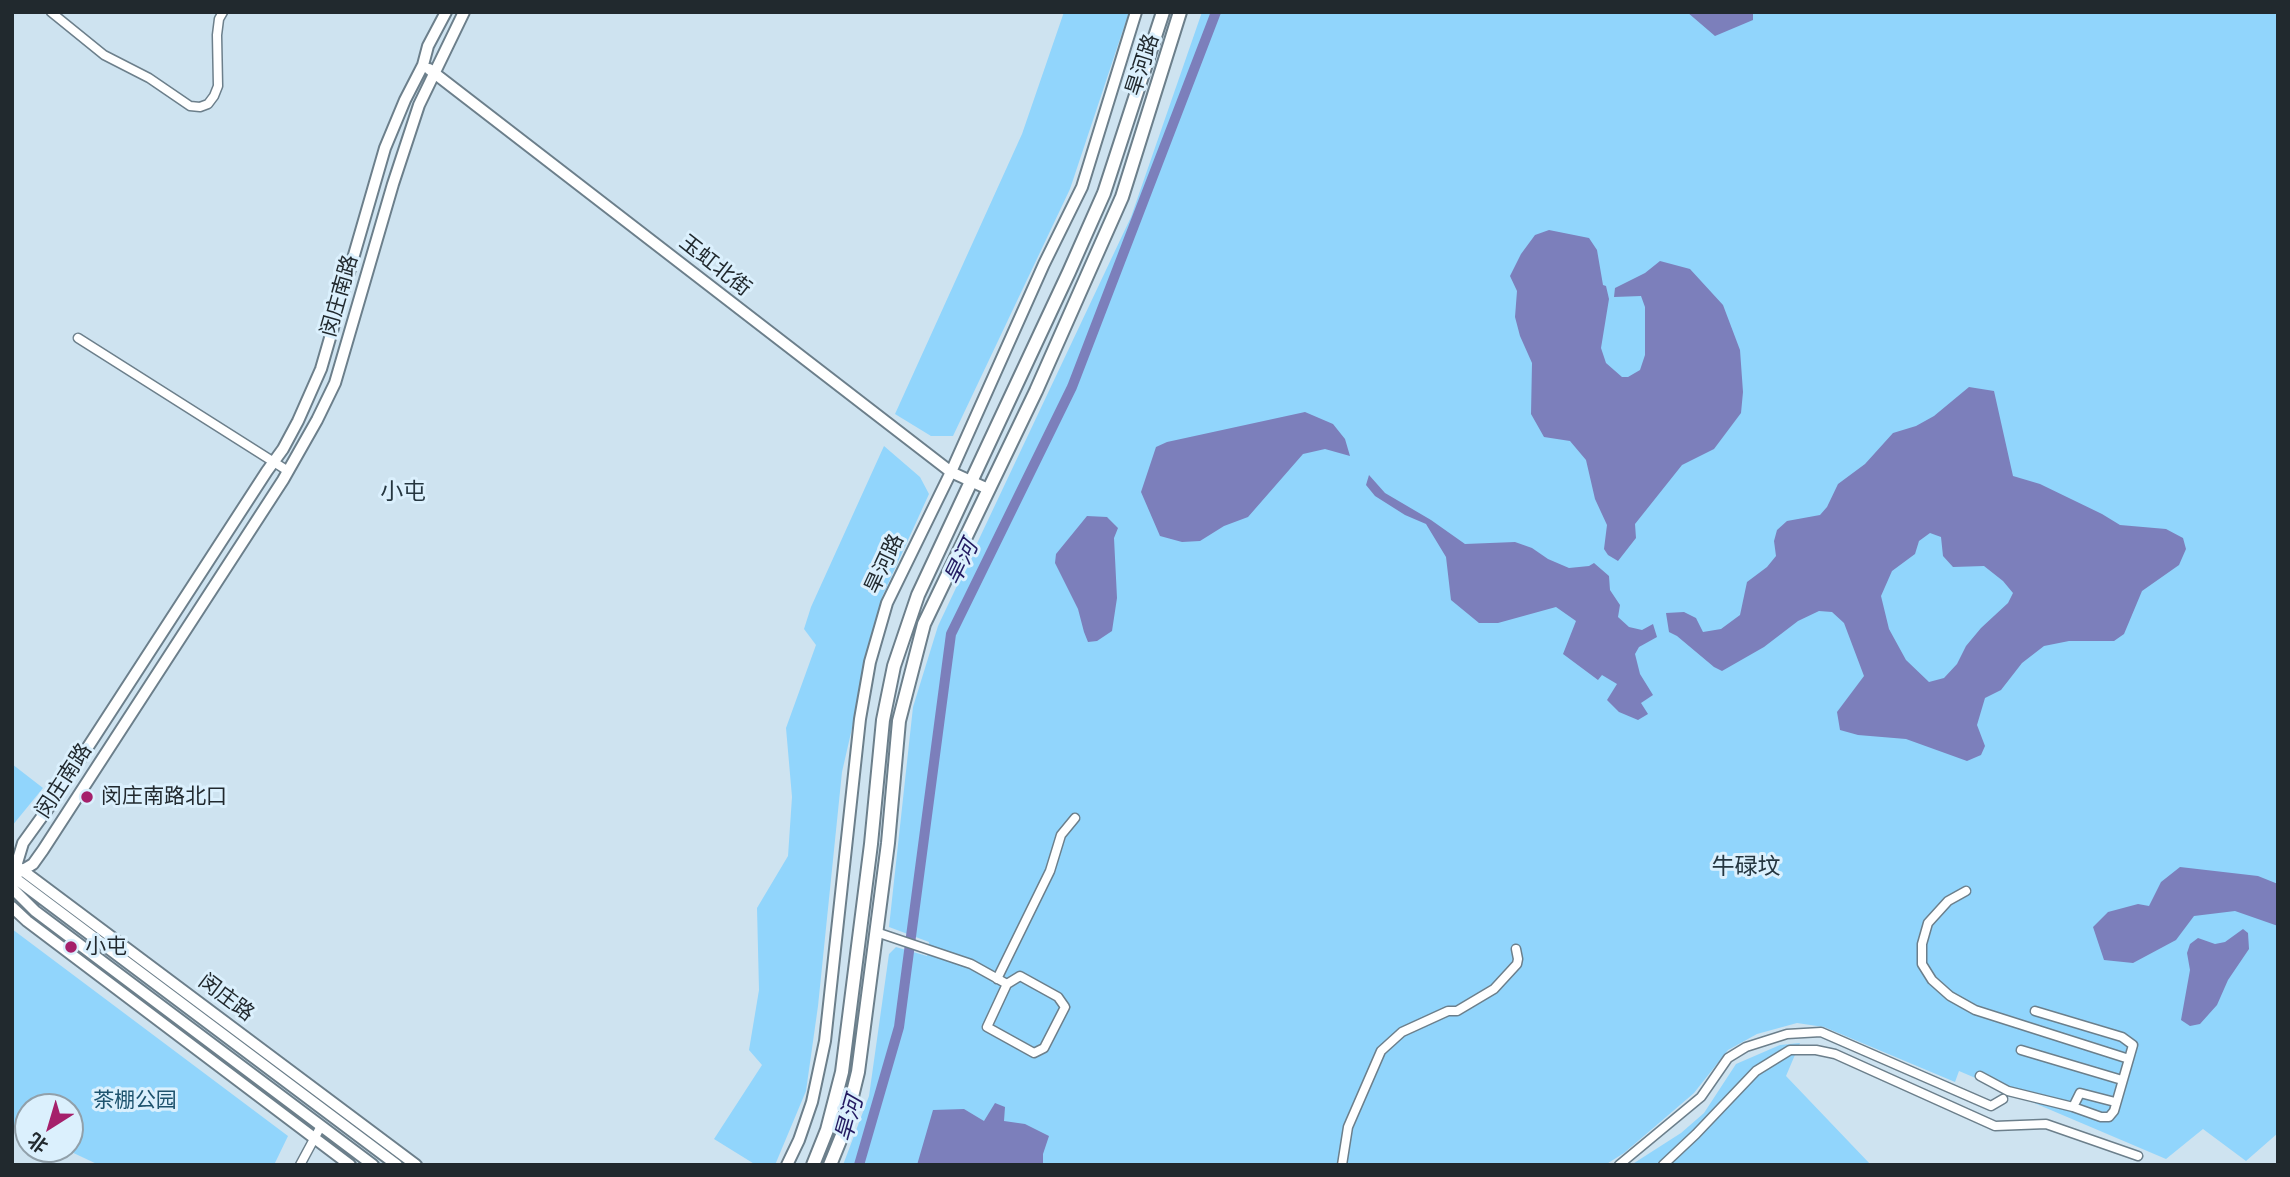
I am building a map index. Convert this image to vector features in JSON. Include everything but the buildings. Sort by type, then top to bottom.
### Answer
[{"type":"main road","name":"旱河路","points":[[813,1165],[827,1130],[842,1072],[871,844],[883,720],[894,666],[918,595],[1104,193],[1163,12]]},
{"type":"main road","name":"旱河路","points":[[830,1165],[843,1133],[858,1072],[882,934],[899,721],[914,660],[933,601],[1036,391],[1122,197],[1180,12]]},
{"type":"street","points":[[51,12],[104,55],[149,78],[190,106],[200,107],[208,104],[218,86],[217,35],[223,12]]},
{"type":"street","name":"闵庄南路","points":[[15,870],[23,843],[50,807],[298,421],[321,369],[385,148],[446,12]]},
{"type":"street","name":"闵庄南路","points":[[15,870],[33,864],[43,850],[288,471],[312,428],[335,383],[419,105],[464,12]]},
{"type":"street","name":"旱河路","points":[[787,1165],[812,1102],[825,1041],[860,719],[870,662],[887,603],[951,472],[1044,264],[1082,187],[1136,12]]},
{"type":"street","name":"玉虹北街","points":[[424,65],[951,472],[988,489]]},
{"type":"street","points":[[78,338],[288,471]]},
{"type":"street","points":[[918,595],[933,601]]},
{"type":"street","points":[[997,979],[1050,871],[1061,835],[1075,818]]},
{"type":"street","points":[[15,870],[12,887],[35,911],[373,1165]]},
{"type":"street","name":"闵庄路","points":[[15,870],[397,1165]]},
{"type":"street","name":"闵庄路","points":[[15,870],[416,1165]]},
{"type":"street","points":[[1966,891],[1948,901],[1928,923],[1922,944],[1922,964],[1932,980],[1950,996],[1975,1010],[2129,1059]]},
{"type":"street","points":[[12,908],[350,1165]]},
{"type":"street","points":[[882,934],[971,964],[1007,984]]},
{"type":"street","points":[[1342,1165],[1348,1127],[1381,1051],[1402,1032],[1448,1011],[1457,1011],[1494,989],[1517,964],[1516,949]]},
{"type":"street","points":[[1020,976],[1058,997],[1065,1007],[1044,1048],[1034,1052],[987,1027],[1007,984],[1020,976]]},
{"type":"street","points":[[1980,1076],[2008,1091],[2101,1117],[2109,1117],[2114,1111],[2133,1045],[2122,1037],[2035,1010]]},
{"type":"street","points":[[1619,1165],[1701,1097],[1728,1058],[1746,1047],[1787,1034],[1821,1032],[1991,1105],[2003,1098]]},
{"type":"street","points":[[1663,1165],[1756,1071],[1790,1049],[1835,1054],[1995,1126],[2046,1124],[2138,1156]]},
{"type":"street","points":[[2021,1050],[2122,1080]]},
{"type":"street","points":[[2073,1107],[2080,1093],[2115,1102]]},
{"type":"street","points":[[300,1165],[321,1126]]},
{"type":"green space","points":[[1064,12],[1129,12],[1070,189],[953,436],[931,436],[895,414],[1022,134]]},
{"type":"green space","points":[[1202,12],[2278,12],[2278,1133],[2246,1161],[2203,1129],[2166,1159],[1959,1071],[1955,1082],[1824,1027],[1797,1023],[1757,1034],[1728,1050],[1694,1093],[1624,1153],[1605,1165],[843,1165],[869,1096],[889,954],[896,947],[927,956],[929,942],[889,927],[913,707],[938,626],[1131,217]]},
{"type":"green space","points":[[884,446],[920,477],[929,494],[882,597],[842,772],[818,1006],[806,1091],[775,1165],[756,1165],[714,1139],[762,1065],[749,1050],[759,990],[757,908],[788,856],[792,797],[786,728],[816,645],[804,629],[811,607]]},
{"type":"green space","points":[[12,764],[43,788],[12,826]]},
{"type":"green space","name":"茶棚公园","points":[[12,929],[288,1136],[274,1165],[99,1165],[84,1158],[84,1093],[14,1093],[14,1125]]},
{"type":"green space","points":[[1800,1043],[1786,1076],[1871,1165],[1631,1165],[1681,1133],[1704,1113],[1736,1064],[1780,1045]]},
{"type":"shaded area","points":[[1687,12],[1753,12],[1753,20],[1715,36]]},
{"type":"shaded area","points":[[1549,230],[1589,238],[1597,250],[1603,285],[1606,286],[1609,299],[1601,348],[1606,363],[1622,377],[1628,377],[1640,370],[1645,355],[1645,307],[1641,296],[1614,297],[1615,288],[1645,273],[1660,261],[1690,269],[1723,305],[1740,350],[1743,392],[1741,413],[1714,449],[1682,465],[1635,524],[1636,538],[1618,561],[1604,549],[1607,525],[1595,499],[1586,460],[1570,441],[1544,437],[1531,414],[1532,363],[1515,317],[1517,291],[1510,276],[1535,235]]},
{"type":"shaded area","points":[[1969,387],[1994,391],[2013,476],[2040,484],[2120,525],[2166,529],[2183,538],[2186,549],[2179,565],[2142,591],[2124,634],[2114,641],[2069,641],[2044,646],[2022,663],[2001,690],[1985,698],[1977,725],[1985,746],[1981,755],[1967,761],[1906,739],[1858,735],[1840,730],[1837,712],[1864,676],[1844,623],[1832,612],[1819,611],[1798,621],[1764,647],[1722,671],[1669,632],[1666,613],[1684,612],[1696,618],[1703,632],[1721,629],[1740,615],[1747,582],[1767,567],[1776,556],[1774,541],[1777,530],[1787,521],[1820,515],[1838,484],[1865,464],[1893,433],[1916,426],[1934,416]],"holes":[[[1930,533],[1941,537],[1943,556],[1953,567],[1984,566],[2013,593],[2008,603],[1966,646],[1957,664],[1944,678],[1929,682],[1906,660],[1889,629],[1881,596],[1892,571],[1915,554],[1919,541]]]},
{"type":"shaded area","points":[[1305,412],[1333,424],[1345,439],[1350,456],[1325,449],[1303,454],[1248,517],[1224,526],[1200,541],[1182,542],[1160,536],[1141,492],[1156,447],[1167,442]]},
{"type":"shaded area","points":[[1369,475],[1385,493],[1465,544],[1515,542],[1569,568],[1594,563],[1609,576],[1610,590],[1620,605],[1618,617],[1629,627],[1642,630],[1653,624],[1657,637],[1639,647],[1635,654],[1640,674],[1653,695],[1641,703],[1648,714],[1638,720],[1619,712],[1607,700],[1617,684],[1602,675],[1598,680],[1563,654],[1576,621],[1556,607],[1498,623],[1479,623],[1451,600],[1446,557],[1426,524],[1405,515],[1375,496],[1366,485]]},
{"type":"shaded area","points":[[1087,516],[1107,517],[1118,528],[1114,538],[1117,598],[1112,631],[1097,641],[1088,642],[1078,609],[1055,563],[1056,554]]},
{"type":"shaded area","points":[[2180,867],[2258,876],[2278,884],[2278,926],[2235,911],[2194,916],[2176,940],[2133,963],[2104,960],[2093,927],[2108,912],[2138,904],[2149,906],[2161,882]]},
{"type":"shaded area","points":[[2243,929],[2248,933],[2249,949],[2228,980],[2217,1005],[2200,1024],[2190,1026],[2181,1020],[2190,970],[2187,953],[2190,944],[2198,938],[2215,944],[2225,942]]},
{"type":"shaded area","points":[[995,1103],[1005,1107],[1004,1121],[1025,1124],[1049,1136],[1043,1154],[1043,1165],[917,1165],[933,1110],[964,1109],[984,1121]]},
{"type":"waterway","name":"旱河","points":[[859,1165],[899,1027],[951,634],[1072,387],[1216,12]]},
{"type":"place","name":"闵庄南路北口","points":[[87,797]]},
{"type":"place","name":"小屯","points":[[71,947]]},
{"type":"district","name":"小屯","points":[[403,492]]},
{"type":"district","name":"牛碌坟","points":[[1746,867]]}]
